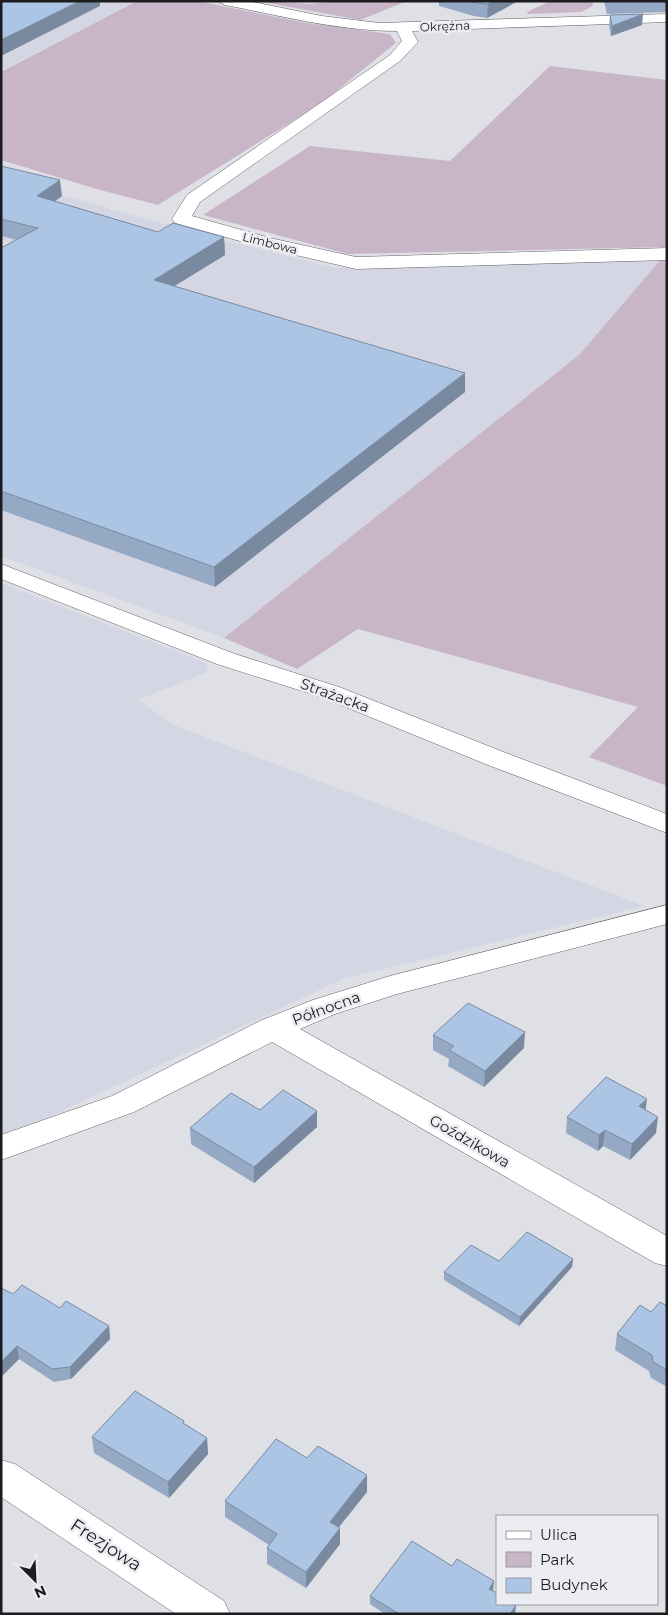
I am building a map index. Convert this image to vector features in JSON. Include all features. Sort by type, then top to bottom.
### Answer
[{"type":"street","name":"Okrężna","points":[[225,1],[349,24],[402,28],[667,18]]},
{"type":"street","name":"Limbowa","points":[[402,28],[410,42],[395,58],[193,199],[181,219],[267,243],[356,263],[667,254]]},
{"type":"street","name":"Strażacka","points":[[1,571],[226,659],[287,677],[355,702],[497,760],[667,824]]},
{"type":"street","name":"Północna","points":[[1,1148],[123,1104],[273,1028],[324,1007],[390,986],[667,914]]},
{"type":"street","name":"Goździkowa","points":[[273,1028],[667,1253]]},
{"type":"street","name":"Frezjowa","points":[[1,1476],[210,1614]]},
{"type":"shaded area","points":[[1,1],[137,1],[1,71]]},
{"type":"shaded area","points":[[1,178],[200,234],[336,268],[662,258],[580,354],[224,638],[1,556],[1,254],[18,244],[1,240]]},
{"type":"shaded area","points":[[1,583],[206,663],[208,672],[138,700],[176,726],[644,906],[343,979],[32,1125],[1,1136]]},
{"type":"green space","points":[[137,1],[197,1],[307,23],[390,34],[396,43],[320,104],[158,205],[100,190],[1,160],[1,72]]},
{"type":"green space","points":[[257,1],[311,4],[335,1],[407,1],[360,20]]},
{"type":"green space","points":[[550,1],[592,1],[593,6],[581,12],[528,14],[527,12]]},
{"type":"green space","points":[[550,66],[667,80],[667,247],[348,254],[203,215],[310,146],[450,161]]},
{"type":"green space","points":[[662,258],[667,258],[667,786],[589,757],[638,707],[358,629],[297,669],[224,638],[580,354]]},
{"type":"building","points":[[1,1],[80,1],[1,40]]},
{"type":"building","points":[[469,1],[493,1],[488,4]]},
{"type":"building","points":[[643,14],[612,26],[610,15]]},
{"type":"building","points":[[1,166],[60,180],[37,196],[158,232],[173,223],[224,237],[154,280],[465,373],[214,567],[1,491],[1,248],[38,228],[1,219]]},
{"type":"building","points":[[468,1003],[525,1032],[485,1071],[449,1050],[454,1046],[433,1035]]},
{"type":"building","points":[[606,1077],[647,1099],[639,1106],[658,1117],[632,1144],[605,1130],[599,1135],[567,1117]]},
{"type":"building","points":[[283,1090],[317,1111],[254,1167],[190,1128],[231,1093],[260,1110]]},
{"type":"building","points":[[527,1232],[573,1259],[520,1317],[444,1272],[471,1245],[499,1261]]},
{"type":"building","points":[[22,1285],[60,1308],[66,1301],[109,1326],[70,1367],[52,1369],[17,1346],[1,1362],[1,1288],[13,1294]]},
{"type":"building","points":[[660,1302],[667,1306],[667,1370],[653,1362],[652,1355],[617,1334],[640,1305],[651,1312]]},
{"type":"building","points":[[135,1391],[184,1421],[183,1423],[207,1438],[168,1482],[92,1437]]},
{"type":"building","points":[[276,1439],[307,1458],[318,1446],[367,1475],[330,1522],[340,1528],[306,1572],[267,1548],[277,1534],[225,1501]]},
{"type":"building","points":[[412,1541],[452,1566],[457,1559],[494,1581],[489,1589],[496,1592],[496,1605],[516,1605],[510,1614],[399,1614],[370,1596]]}]
